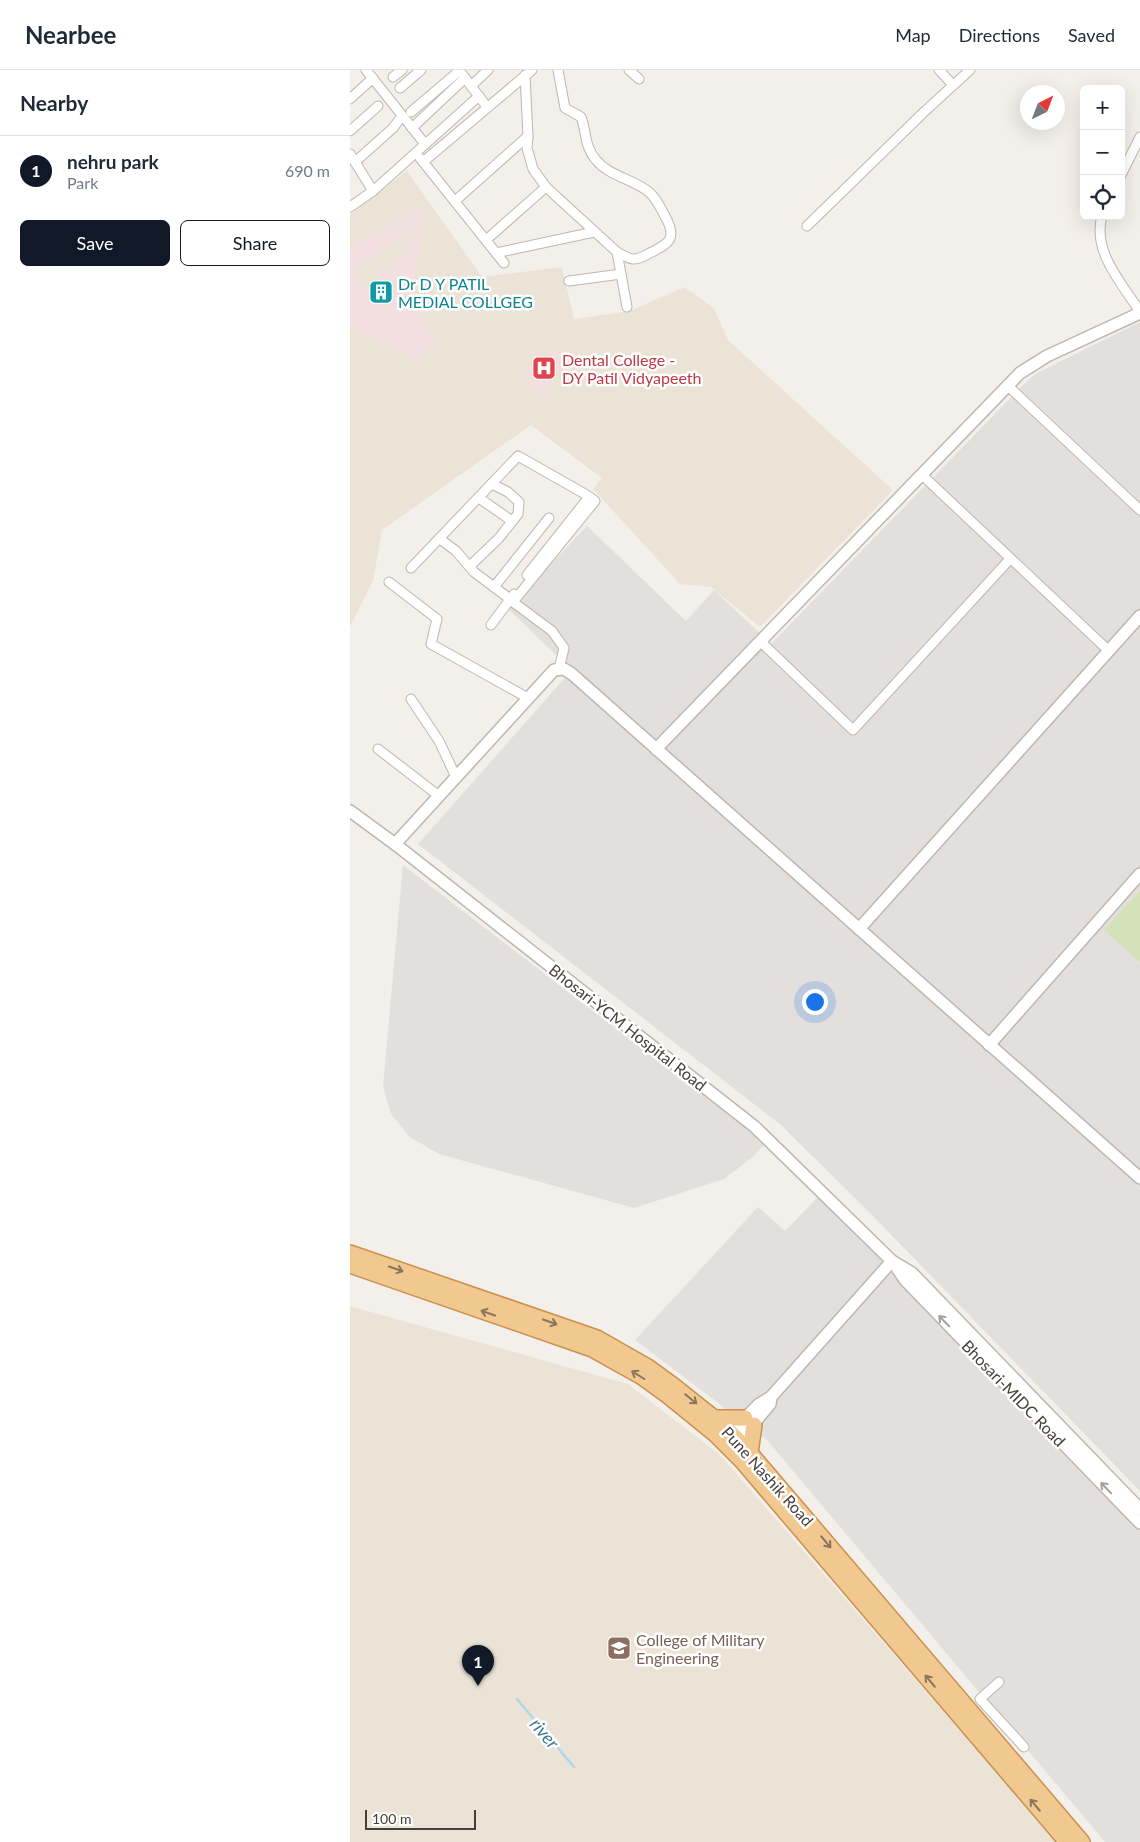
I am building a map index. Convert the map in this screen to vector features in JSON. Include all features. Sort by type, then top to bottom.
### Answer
[{"type":"highway","name":"Pune Nashik Road","points":[[350,1253],[597,1338],[648,1367],[714,1418],[731,1441],[1067,1842]]},
{"type":"highway","name":"Pune Nashik Road","points":[[350,1265],[592,1349],[642,1377],[750,1453],[1082,1842]]},
{"type":"highway","points":[[714,1418],[750,1421],[750,1453]]},
{"type":"street","points":[[366,70],[407,114],[412,128],[425,144]]},
{"type":"street","points":[[393,77],[402,70]]},
{"type":"street","points":[[400,88],[421,70]]},
{"type":"street","points":[[373,191],[353,158],[393,128],[459,70],[488,107]]},
{"type":"street","points":[[412,128],[468,82],[488,70]]},
{"type":"street","points":[[528,73],[527,148],[533,170],[546,186],[617,252],[630,259],[638,260],[668,243],[671,238],[671,227],[655,199],[647,191],[617,175],[597,161],[585,142],[581,117],[565,108],[558,70]]},
{"type":"street","points":[[629,70],[639,79]]},
{"type":"street","points":[[939,70],[953,85]]},
{"type":"street","points":[[807,226],[970,70]]},
{"type":"street","points":[[423,162],[528,73]]},
{"type":"street","points":[[350,99],[373,78]]},
{"type":"street","points":[[350,207],[373,191],[479,96]]},
{"type":"street","points":[[350,131],[378,106]]},
{"type":"street","points":[[455,201],[528,136]]},
{"type":"street","points":[[1125,167],[1140,137]]},
{"type":"street","points":[[415,152],[504,263]]},
{"type":"street","points":[[486,240],[546,186]]},
{"type":"street","points":[[656,749],[1020,373],[1047,356],[1140,312],[1107,260],[1099,234],[1101,220]]},
{"type":"street","points":[[496,253],[594,232]]},
{"type":"street","points":[[617,252],[627,307]]},
{"type":"street","points":[[569,281],[621,274]]},
{"type":"street","points":[[1007,385],[1140,510]]},
{"type":"street","points":[[411,568],[518,456],[595,501],[492,626]]},
{"type":"street","points":[[921,474],[1109,651]]},
{"type":"street","points":[[470,566],[499,538],[518,514],[519,502],[508,492],[492,484]]},
{"type":"street","points":[[479,498],[512,521]]},
{"type":"street","points":[[494,587],[549,518]]},
{"type":"street","points":[[440,539],[456,551],[494,587],[552,631],[564,648],[559,669]]},
{"type":"street","points":[[760,641],[854,730],[1010,558]]},
{"type":"street","points":[[389,582],[437,619],[431,644],[528,698]]},
{"type":"street","points":[[859,929],[1140,616]]},
{"type":"street","points":[[395,844],[554,670],[564,669],[572,674],[1140,1178]]},
{"type":"street","points":[[411,699],[439,740],[456,778]]},
{"type":"street","points":[[378,749],[439,796]]},
{"type":"street","name":"Bhosari-YCM Hospital Road","points":[[350,810],[755,1127],[892,1261]]},
{"type":"street","points":[[990,1045],[1140,874]]},
{"type":"street","points":[[731,1441],[770,1404],[771,1397],[892,1261]]},
{"type":"street","name":"Bhosari-MIDC Road","points":[[892,1261],[912,1273],[1140,1509]]},
{"type":"street","name":"Bhosari-MIDC Road","points":[[892,1261],[905,1280],[1140,1523]]},
{"type":"street","points":[[999,1682],[980,1700],[1024,1746]]},
{"type":"shaded area","points":[[407,171],[482,277],[562,267],[574,319],[630,311],[684,287],[714,308],[728,340],[893,490],[760,627],[711,587],[680,584],[593,489],[602,478],[531,425],[382,530],[373,581],[350,627],[350,215]]},
{"type":"shaded area","name":"Dr D Y PATIL MEDIAL COLLGEG","points":[[418,210],[426,221],[351,273],[370,288],[423,225],[413,287],[436,343],[416,360],[350,328],[350,247]]},
{"type":"shaded area","points":[[1140,322],[1140,1491],[870,1213],[781,1125],[418,844],[572,670],[508,609],[587,526],[686,621],[714,590],[771,644],[1028,380],[1037,373]]},
{"type":"shaded area","name":"Dental College - DY Patil Vidyapeeth","points":[[549,351],[557,352],[566,358],[544,394],[529,393],[529,387],[534,386],[523,378],[537,354],[548,354]]},
{"type":"shaded area","points":[[403,865],[765,1143],[754,1156],[724,1179],[634,1208],[439,1154],[410,1137],[391,1114],[383,1086]]},
{"type":"shaded area","points":[[820,1195],[1140,1527],[1140,1842],[1105,1842],[767,1440],[635,1340],[758,1207],[785,1231]]},
{"type":"shaded area","name":"College of Military Engineering","points":[[350,1306],[628,1384],[720,1455],[1057,1842],[350,1842]]},
{"type":"green space","points":[[1140,891],[1140,962],[1104,930]]},
{"type":"waterway","name":"river","points":[[517,1699],[574,1767]]},
{"type":"place","name":"Dr D Y PATIL MEDIAL COLLGEG","points":[[381,292]]},
{"type":"place","name":"Dental College - DY Patil Vidyapeeth","points":[[544,368]]},
{"type":"place","name":"College of Military Engineering","points":[[619,1648]]},
{"type":"place","name":"nehru park","points":[[478,1686]]}]
